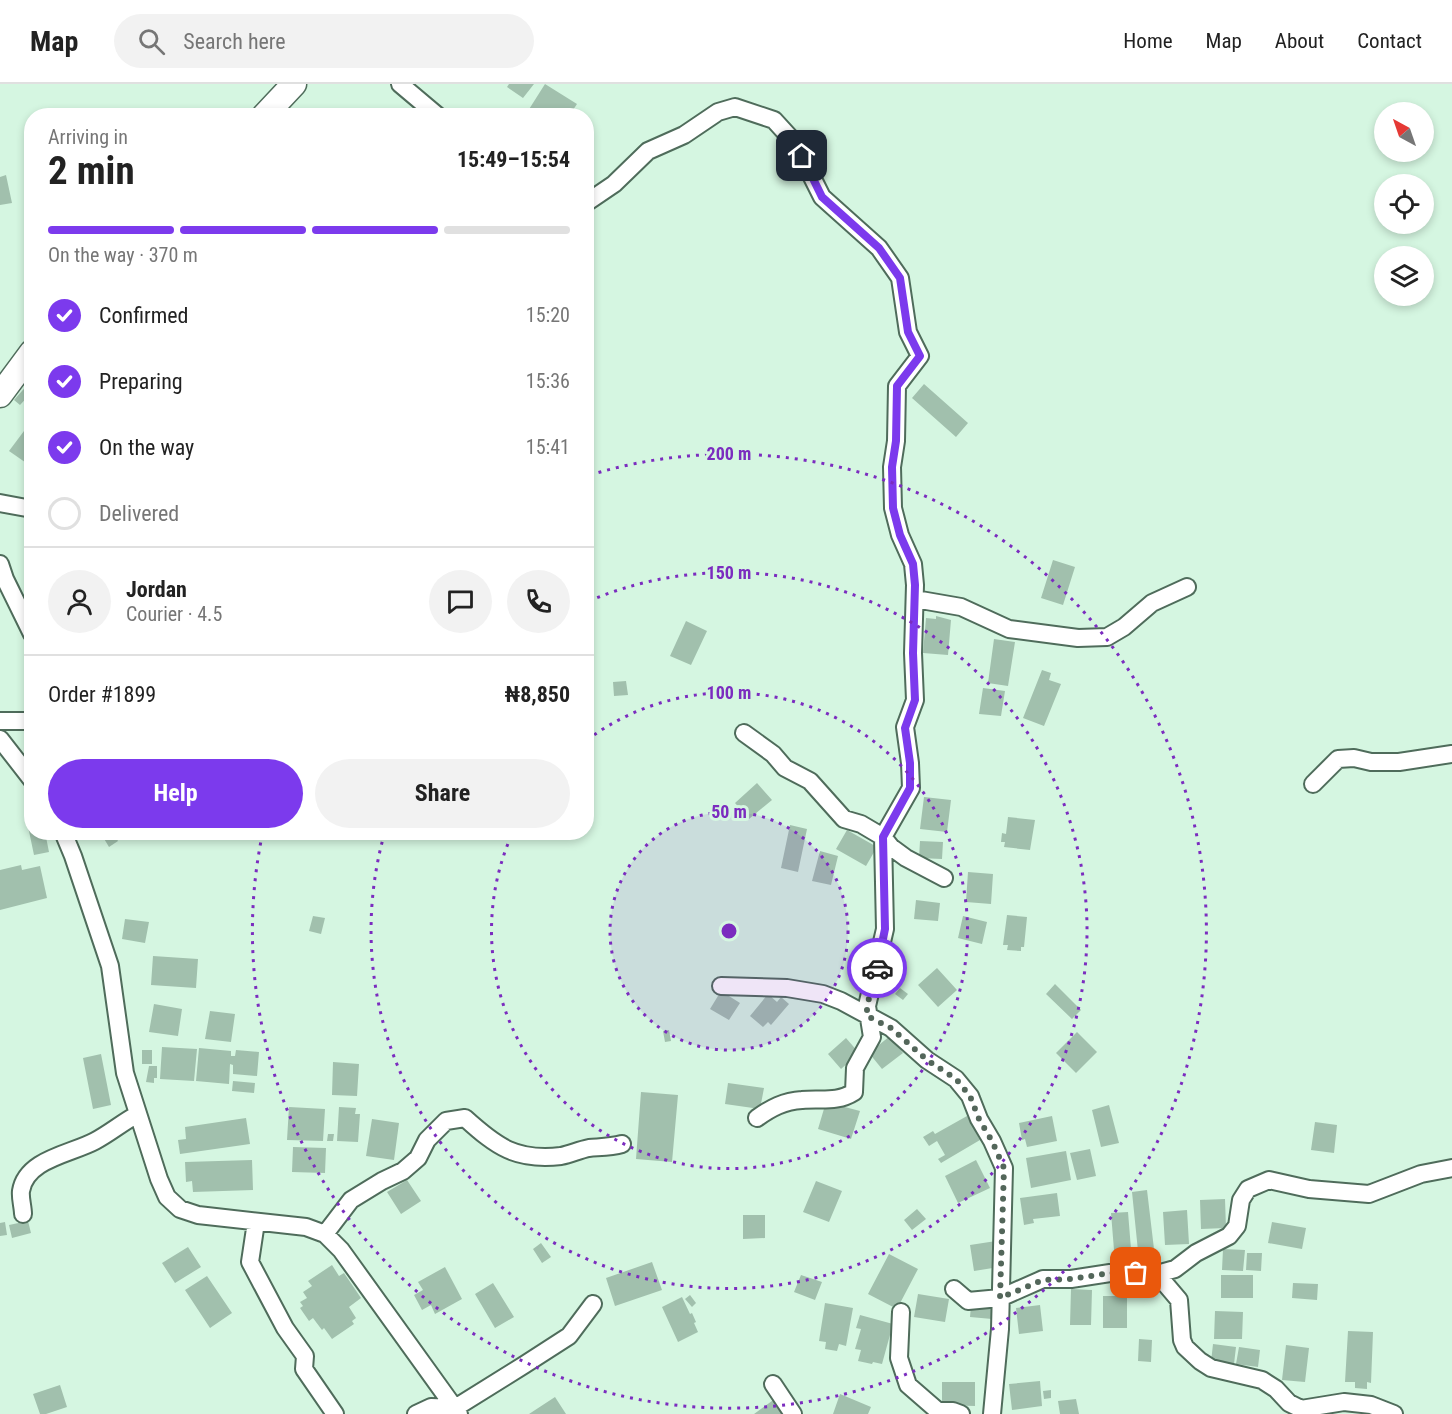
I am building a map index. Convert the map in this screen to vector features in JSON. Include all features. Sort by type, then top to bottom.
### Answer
[{"type":"street","points":[[272,108],[294,84]]},
{"type":"street","points":[[400,84],[428,108]]},
{"type":"street","points":[[594,198],[614,184],[648,151],[684,135],[718,111],[735,107],[774,120],[795,143],[822,197],[879,248],[900,278],[908,332],[920,356],[897,386],[896,441],[892,467],[893,508],[900,535],[913,564],[915,700],[905,728],[910,763],[910,788],[883,837],[885,929],[867,1006],[872,1036],[855,1068],[854,1092],[843,1099],[792,1101],[773,1107],[756,1118]]},
{"type":"street","points":[[0,395],[24,363]]},
{"type":"street","points":[[0,503],[24,508]]},
{"type":"street","points":[[0,564],[24,618]]},
{"type":"street","points":[[915,599],[961,607],[1010,629],[1078,638],[1107,637],[1124,627],[1152,603],[1187,587]]},
{"type":"street","points":[[0,721],[24,721]]},
{"type":"street","points":[[744,733],[773,754],[785,768],[810,781],[844,819],[861,824],[883,837],[891,848],[906,858],[944,878]]},
{"type":"street","points":[[0,739],[24,770]]},
{"type":"street","points":[[1313,784],[1338,759],[1399,762],[1452,754]]},
{"type":"street","points":[[66,840],[110,966],[125,1073],[159,1179],[167,1197],[180,1209],[198,1215],[306,1227],[325,1234],[348,1260],[457,1411]]},
{"type":"street","points":[[721,986],[787,988],[823,994],[841,1001],[891,1028],[927,1060],[956,1079],[970,1096],[1004,1168],[1000,1329],[992,1414]]},
{"type":"street","points":[[24,1214],[21,1191],[27,1176],[42,1163],[95,1141],[138,1114]]},
{"type":"street","points":[[325,1234],[351,1200],[403,1171],[418,1158],[427,1140],[446,1121],[465,1118],[496,1145],[519,1154],[538,1157],[563,1155],[621,1144]]},
{"type":"street","points":[[954,1289],[968,1301],[1000,1298],[1043,1280],[1071,1279],[1110,1273],[1157,1274],[1176,1269],[1196,1253],[1228,1236],[1237,1226],[1241,1200],[1248,1189],[1269,1180],[1309,1189],[1369,1194],[1421,1174],[1452,1168]]},
{"type":"street","points":[[256,1222],[250,1262],[285,1328],[305,1356],[304,1370],[335,1414]]},
{"type":"street","points":[[1157,1274],[1179,1300],[1182,1340],[1185,1347],[1205,1364],[1218,1370],[1262,1380],[1276,1389],[1289,1403],[1301,1409],[1344,1402],[1371,1405],[1394,1414]]},
{"type":"street","points":[[417,1414],[431,1407],[457,1411],[569,1336],[593,1304]]},
{"type":"street","points":[[901,1312],[899,1358],[908,1385],[938,1411],[953,1411],[961,1414]]},
{"type":"street","points":[[773,1384],[793,1414]]},
{"type":"building","points":[[509,84],[534,84],[523,98],[507,87]]},
{"type":"building","points":[[545,84],[577,104],[574,108],[530,108]]},
{"type":"building","points":[[6,175],[12,203],[0,205],[0,177]]},
{"type":"building","points":[[924,384],[968,423],[956,437],[912,398]]},
{"type":"building","points":[[24,389],[24,401],[20,405],[14,400]]},
{"type":"building","points":[[24,431],[24,461],[9,451]]},
{"type":"building","points":[[1053,560],[1075,567],[1063,605],[1041,598]]},
{"type":"building","points":[[936,616],[951,620],[948,655],[923,653],[926,618],[936,619]]},
{"type":"building","points":[[686,621],[707,631],[691,665],[670,656]]},
{"type":"building","points":[[994,639],[1015,642],[1008,686],[988,683]]},
{"type":"building","points":[[1042,670],[1051,673],[1049,680],[1061,684],[1044,726],[1023,718]]},
{"type":"building","points":[[626,681],[628,695],[614,696],[613,682]]},
{"type":"building","points":[[983,688],[1005,691],[1001,716],[979,714]]},
{"type":"building","points":[[757,783],[772,800],[749,819],[735,803]]},
{"type":"building","points":[[924,797],[951,800],[947,832],[920,829]]},
{"type":"building","points":[[1008,817],[1035,820],[1030,850],[1004,847],[1005,842],[1001,842],[1002,833],[1006,834]]},
{"type":"building","points":[[790,825],[807,829],[798,872],[781,868]]},
{"type":"building","points":[[847,830],[877,847],[866,866],[836,849]]},
{"type":"building","points":[[31,840],[47,840],[49,852],[34,855]]},
{"type":"building","points":[[105,840],[117,840],[118,841],[109,847]]},
{"type":"building","points":[[920,841],[943,842],[942,859],[919,858]]},
{"type":"building","points":[[820,851],[838,856],[831,885],[812,881]]},
{"type":"building","points":[[21,865],[22,870],[40,866],[47,898],[0,910],[0,870]]},
{"type":"building","points":[[968,872],[993,874],[991,904],[966,902]]},
{"type":"building","points":[[916,900],[940,903],[938,921],[914,919]]},
{"type":"building","points":[[1007,915],[1027,917],[1024,947],[1021,947],[1021,951],[1007,950],[1008,945],[1003,945]]},
{"type":"building","points":[[313,916],[325,918],[321,934],[309,931]]},
{"type":"building","points":[[963,916],[987,922],[982,944],[958,938]]},
{"type":"building","points":[[125,919],[149,922],[145,943],[122,939]]},
{"type":"building","points":[[153,956],[198,959],[196,988],[151,985]]},
{"type":"building","points":[[937,968],[957,990],[938,1007],[918,985]]},
{"type":"building","points":[[1055,984],[1081,1010],[1072,1019],[1046,994]]},
{"type":"building","points":[[900,988],[908,994],[903,1000],[895,994]]},
{"type":"building","points":[[721,991],[740,1003],[729,1020],[710,1009]]},
{"type":"building","points":[[768,994],[777,1002],[781,997],[789,1004],[771,1025],[768,1022],[763,1027],[750,1016]]},
{"type":"building","points":[[154,1004],[182,1009],[178,1036],[149,1032]]},
{"type":"building","points":[[210,1011],[235,1014],[231,1042],[205,1039]]},
{"type":"building","points":[[669,1030],[671,1041],[665,1042],[663,1031]]},
{"type":"building","points":[[1077,1032],[1097,1052],[1076,1073],[1056,1053]]},
{"type":"building","points":[[890,1036],[903,1053],[882,1069],[869,1053]]},
{"type":"building","points":[[846,1038],[859,1053],[841,1069],[828,1054]]},
{"type":"building","points":[[162,1047],[197,1049],[194,1081],[160,1079]]},
{"type":"building","points":[[199,1048],[231,1051],[231,1056],[235,1056],[236,1050],[259,1052],[257,1076],[233,1074],[233,1065],[230,1064],[229,1084],[196,1081]]},
{"type":"building","points":[[142,1050],[152,1050],[152,1064],[142,1064]]},
{"type":"building","points":[[101,1054],[111,1105],[93,1109],[83,1058]]},
{"type":"building","points":[[333,1062],[359,1064],[357,1096],[332,1095]]},
{"type":"building","points":[[149,1066],[157,1066],[157,1078],[154,1078],[154,1083],[146,1082]]},
{"type":"building","points":[[233,1081],[255,1083],[254,1093],[232,1091]]},
{"type":"building","points":[[728,1083],[764,1088],[760,1109],[725,1104]]},
{"type":"building","points":[[641,1092],[678,1095],[672,1162],[636,1159]]},
{"type":"building","points":[[826,1102],[860,1111],[851,1139],[818,1129]]},
{"type":"building","points":[[1109,1105],[1119,1143],[1101,1147],[1092,1110]]},
{"type":"building","points":[[289,1107],[325,1109],[323,1141],[287,1140]]},
{"type":"building","points":[[339,1107],[356,1108],[355,1114],[360,1114],[358,1142],[337,1141]]},
{"type":"building","points":[[967,1116],[980,1140],[941,1163],[938,1159],[945,1155],[937,1141],[929,1146],[923,1137],[933,1131],[935,1134]]},
{"type":"building","points":[[1052,1116],[1057,1141],[1027,1147],[1025,1139],[1022,1140],[1019,1123]]},
{"type":"building","points":[[246,1118],[250,1144],[180,1154],[178,1140],[186,1139],[185,1127]]},
{"type":"building","points":[[372,1119],[399,1123],[394,1160],[366,1156]]},
{"type":"building","points":[[1315,1122],[1337,1125],[1334,1153],[1311,1150]]},
{"type":"building","points":[[328,1134],[334,1134],[333,1141],[327,1141]]},
{"type":"building","points":[[293,1147],[326,1148],[325,1173],[292,1172]]},
{"type":"building","points":[[1090,1149],[1096,1176],[1077,1180],[1070,1153]]},
{"type":"building","points":[[1066,1151],[1071,1180],[1031,1188],[1026,1158]]},
{"type":"building","points":[[252,1160],[253,1190],[193,1192],[192,1181],[186,1182],[185,1162]]},
{"type":"building","points":[[976,1160],[990,1188],[958,1203],[945,1176]]},
{"type":"building","points":[[407,1180],[421,1201],[401,1214],[387,1192]]},
{"type":"building","points":[[816,1181],[842,1191],[829,1222],[803,1212]]},
{"type":"building","points":[[1147,1190],[1154,1249],[1138,1251],[1132,1192]]},
{"type":"building","points":[[1057,1193],[1060,1216],[1033,1219],[1034,1223],[1024,1225],[1020,1198]]},
{"type":"building","points":[[1225,1199],[1226,1228],[1201,1229],[1200,1200]]},
{"type":"building","points":[[917,1209],[926,1219],[912,1230],[904,1220]]},
{"type":"building","points":[[1187,1210],[1189,1244],[1165,1245],[1163,1212]]},
{"type":"building","points":[[1128,1212],[1131,1249],[1126,1249],[1126,1254],[1119,1254],[1118,1250],[1114,1250],[1111,1213]]},
{"type":"building","points":[[743,1215],[765,1215],[765,1238],[743,1239]]},
{"type":"building","points":[[28,1221],[31,1233],[12,1238],[9,1225]]},
{"type":"building","points":[[5,1222],[7,1235],[0,1236],[0,1223]]},
{"type":"building","points":[[1272,1222],[1306,1228],[1302,1249],[1268,1243]]},
{"type":"building","points":[[996,1241],[999,1267],[974,1271],[970,1245]]},
{"type":"building","points":[[541,1243],[551,1257],[542,1263],[533,1249]]},
{"type":"building","points":[[188,1247],[201,1267],[175,1283],[162,1263]]},
{"type":"building","points":[[1223,1249],[1245,1250],[1243,1271],[1222,1270]]},
{"type":"building","points":[[1247,1253],[1262,1253],[1261,1271],[1246,1270]]},
{"type":"building","points":[[889,1254],[918,1269],[897,1309],[868,1294]]},
{"type":"building","points":[[652,1262],[662,1290],[615,1306],[606,1278]]},
{"type":"building","points":[[332,1265],[339,1276],[344,1273],[361,1298],[349,1307],[356,1318],[352,1321],[354,1324],[332,1339],[313,1318],[309,1321],[300,1308],[303,1306],[300,1302],[307,1298],[303,1292],[312,1286],[308,1281]]},
{"type":"building","points":[[445,1267],[462,1299],[435,1314],[431,1305],[422,1310],[414,1295],[423,1290],[418,1282]]},
{"type":"building","points":[[801,1275],[822,1282],[815,1300],[794,1292]]},
{"type":"building","points":[[1221,1275],[1253,1275],[1253,1298],[1221,1298]]},
{"type":"building","points":[[207,1276],[232,1313],[210,1328],[185,1290]]},
{"type":"building","points":[[493,1283],[514,1317],[495,1328],[475,1294]]},
{"type":"building","points":[[1293,1283],[1318,1284],[1317,1300],[1292,1298]]},
{"type":"building","points":[[1071,1289],[1092,1290],[1091,1325],[1070,1325]]},
{"type":"building","points":[[918,1294],[949,1299],[945,1322],[914,1317]]},
{"type":"building","points":[[690,1295],[696,1303],[692,1307],[685,1299]]},
{"type":"building","points":[[1103,1296],[1127,1296],[1127,1328],[1103,1328]]},
{"type":"building","points":[[682,1297],[690,1314],[692,1313],[698,1332],[678,1342],[662,1307]]},
{"type":"building","points":[[825,1303],[853,1308],[846,1346],[839,1344],[837,1351],[825,1349],[826,1342],[819,1341]]},
{"type":"building","points":[[1040,1305],[1043,1331],[1019,1334],[1016,1308]]},
{"type":"building","points":[[971,1306],[992,1307],[992,1319],[970,1317]]},
{"type":"building","points":[[1215,1311],[1243,1312],[1242,1339],[1214,1339]]},
{"type":"building","points":[[860,1315],[893,1324],[882,1364],[858,1361],[861,1350],[855,1349],[861,1329],[856,1328]]},
{"type":"building","points":[[1348,1331],[1373,1332],[1371,1383],[1367,1382],[1367,1389],[1355,1388],[1355,1382],[1345,1382]]},
{"type":"building","points":[[1139,1339],[1152,1340],[1151,1362],[1138,1361]]},
{"type":"building","points":[[1213,1344],[1236,1347],[1234,1364],[1211,1362]]},
{"type":"building","points":[[1286,1345],[1309,1348],[1305,1382],[1282,1380]]},
{"type":"building","points":[[1239,1347],[1260,1350],[1258,1367],[1236,1364]]},
{"type":"building","points":[[1040,1381],[1042,1406],[1012,1410],[1009,1384]]},
{"type":"building","points":[[942,1382],[975,1382],[975,1406],[942,1405]]},
{"type":"building","points":[[60,1385],[67,1407],[40,1414],[33,1394]]},
{"type":"building","points":[[1051,1390],[1051,1398],[1044,1399],[1043,1391]]},
{"type":"building","points":[[840,1394],[871,1407],[868,1414],[833,1414]]},
{"type":"building","points":[[555,1397],[566,1414],[529,1414]]},
{"type":"building","points":[[776,1398],[787,1414],[754,1414]]},
{"type":"building","points":[[1076,1399],[1079,1414],[1060,1414],[1058,1401]]},
{"type":"way so far","points":[[877,968],[867,1006],[867,1016],[891,1028],[927,1060],[956,1079],[970,1096],[1004,1168],[1005,1201],[1000,1298],[1043,1280],[1071,1279],[1110,1273],[1136,1273]]},
{"type":"route","points":[[802,156],[822,197],[879,248],[900,278],[908,332],[920,356],[897,386],[896,441],[892,467],[893,508],[900,535],[913,564],[915,700],[905,728],[910,763],[910,788],[883,837],[885,929],[877,968]]}]
